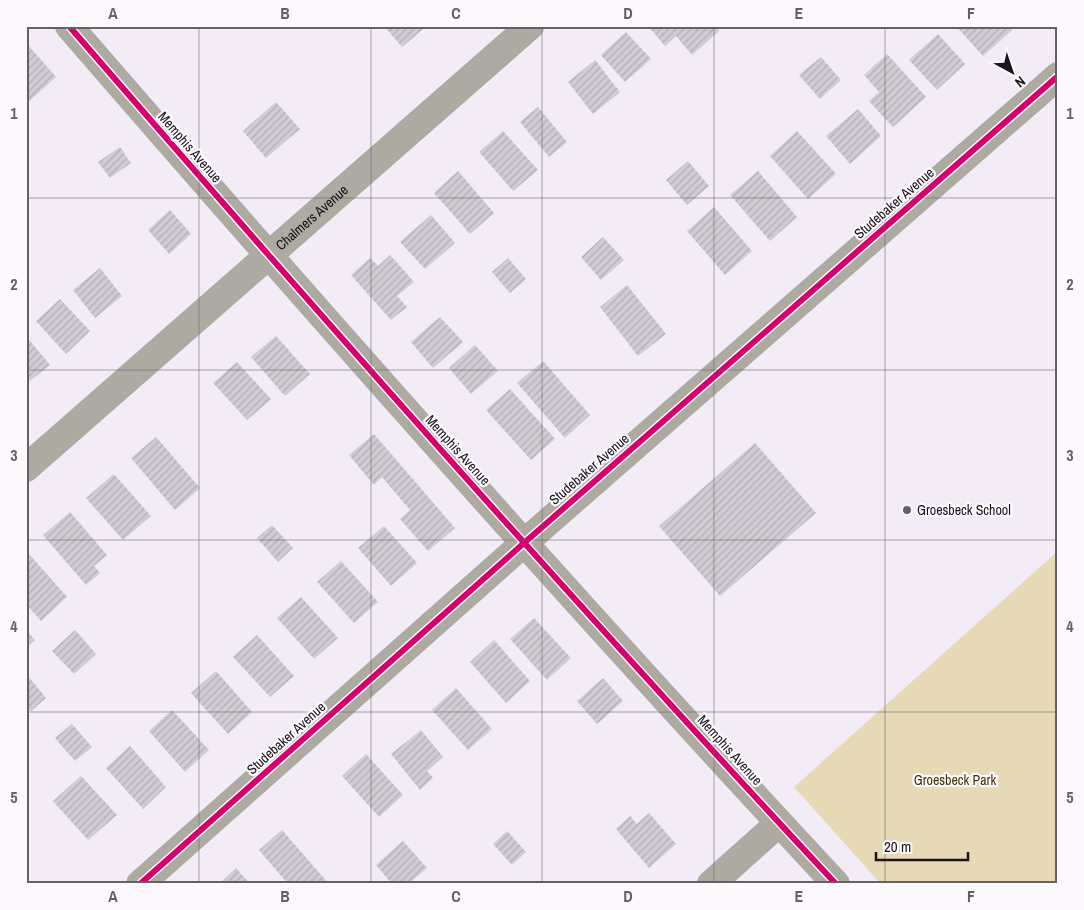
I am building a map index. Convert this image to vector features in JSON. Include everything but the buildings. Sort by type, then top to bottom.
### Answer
[{"type":"street","name":"Memphis Avenue","points":[[69,26],[268,257],[524,543],[836,884]]},
{"type":"street","name":"Chalmers Avenue","points":[[26,468],[530,26]]},
{"type":"street","name":"Studebaker Avenue","points":[[140,884],[524,543],[1058,76]]},
{"type":"street","points":[[710,884],[779,823]]},
{"type":"green space","name":"Groesbeck Park","points":[[1058,551],[1058,884],[881,884],[794,787]]},
{"type":"cycle path","points":[[69,26],[448,458],[836,884]]},
{"type":"cycle path","points":[[140,884],[524,543],[1058,76]]},
{"type":"place","name":"Groesbeck School","points":[[907,510]]}]
